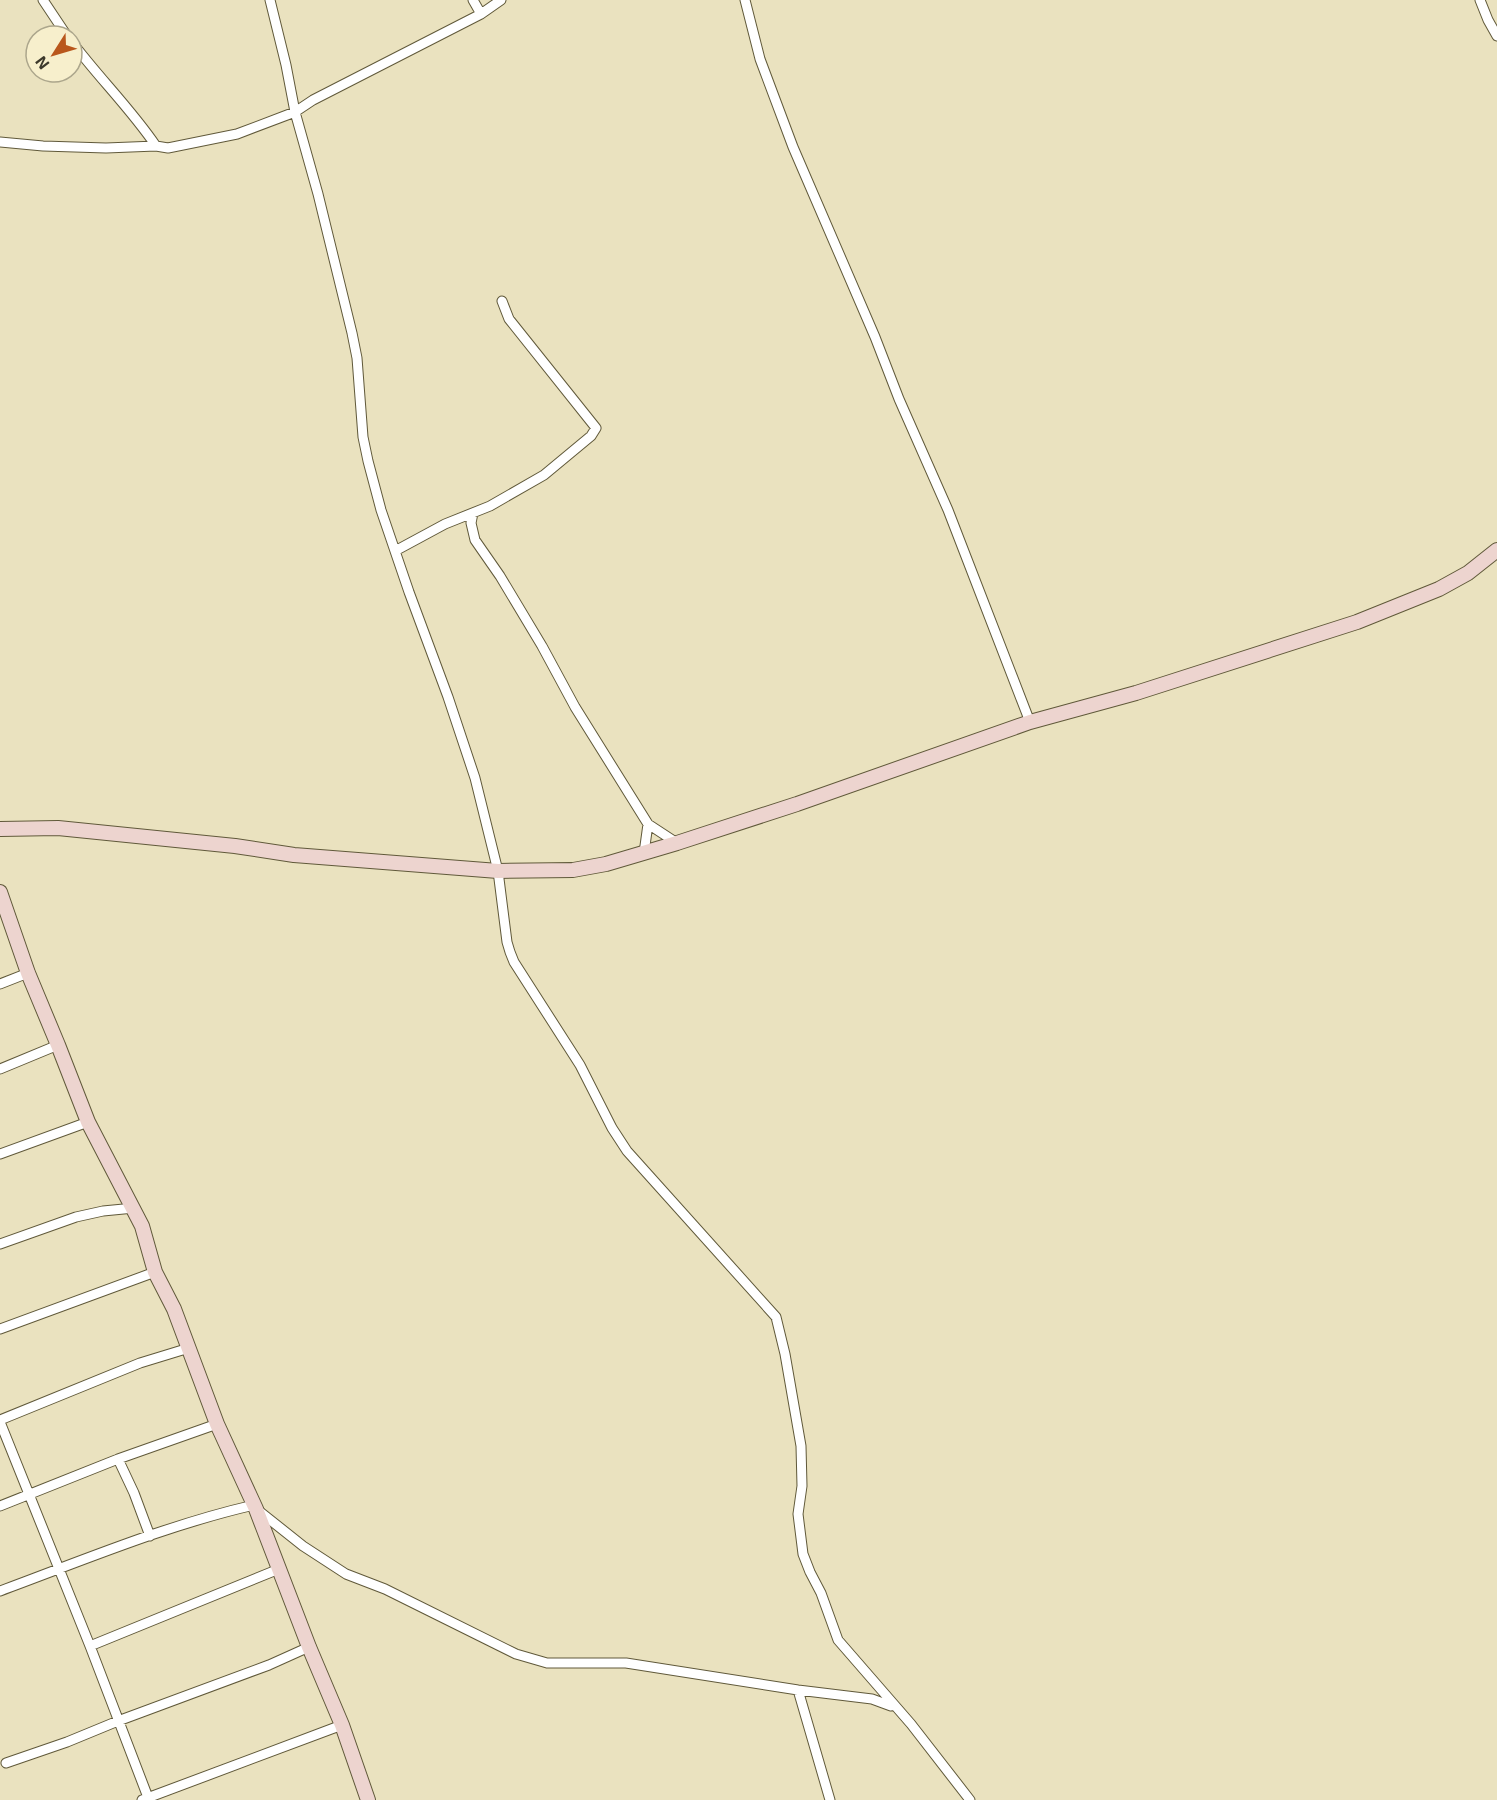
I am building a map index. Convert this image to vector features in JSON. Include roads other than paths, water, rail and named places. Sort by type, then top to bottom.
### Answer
[{"type":"street","points":[[43,0],[59,24]]},
{"type":"street","points":[[270,0],[295,112],[352,333],[357,357],[363,437],[381,510],[475,778],[498,871],[507,942],[514,962],[580,1065],[612,1128],[638,1164],[776,1317],[801,1446],[802,1486],[798,1514],[803,1554],[821,1593],[838,1640],[918,1732],[970,1800]]},
{"type":"street","points":[[473,0],[481,14]]},
{"type":"street","points":[[0,142],[43,146],[105,148],[156,146],[168,148],[237,134],[295,112],[313,100],[481,14],[501,0]]},
{"type":"street","points":[[745,0],[760,59],[793,147],[948,510],[1030,723]]},
{"type":"street","points":[[1480,0],[1497,36]]},
{"type":"street","points":[[84,57],[140,122],[156,146]]},
{"type":"street","points":[[395,551],[445,524],[490,506],[544,475],[591,436],[596,428],[509,320],[502,300]]},
{"type":"street","points":[[473,513],[471,523],[475,540],[500,576],[542,646],[575,707],[648,824],[677,843]]},
{"type":"street","points":[[0,829],[58,828],[235,846],[294,855],[498,871],[573,870],[606,864],[797,804],[1030,723],[1136,693],[1358,622],[1438,589],[1468,573],[1497,550]]},
{"type":"street","points":[[644,853],[648,824]]},
{"type":"street","points":[[1,898],[28,973],[88,1122],[142,1226],[155,1272],[174,1309],[218,1424],[255,1507],[342,1725],[368,1800]]},
{"type":"street","points":[[0,984],[28,973]]},
{"type":"street","points":[[0,1069],[58,1045]]},
{"type":"street","points":[[0,1155],[88,1122]]},
{"type":"street","points":[[0,1244],[76,1217],[134,1208]]},
{"type":"street","points":[[0,1329],[155,1272]]},
{"type":"street","points":[[189,1348],[140,1363],[1,1424],[90,1646],[146,1799],[342,1725]]},
{"type":"street","points":[[0,1506],[118,1459],[218,1424]]},
{"type":"street","points":[[118,1459],[150,1536]]},
{"type":"street","points":[[255,1507],[303,1546],[346,1574],[385,1589],[531,1660],[547,1663],[626,1663],[798,1690],[872,1699],[896,1708]]},
{"type":"street","points":[[0,1591],[59,1567],[194,1520],[255,1507]]},
{"type":"street","points":[[90,1646],[279,1569]]},
{"type":"street","points":[[6,1763],[269,1665],[309,1647]]},
{"type":"street","points":[[798,1690],[830,1800]]}]
